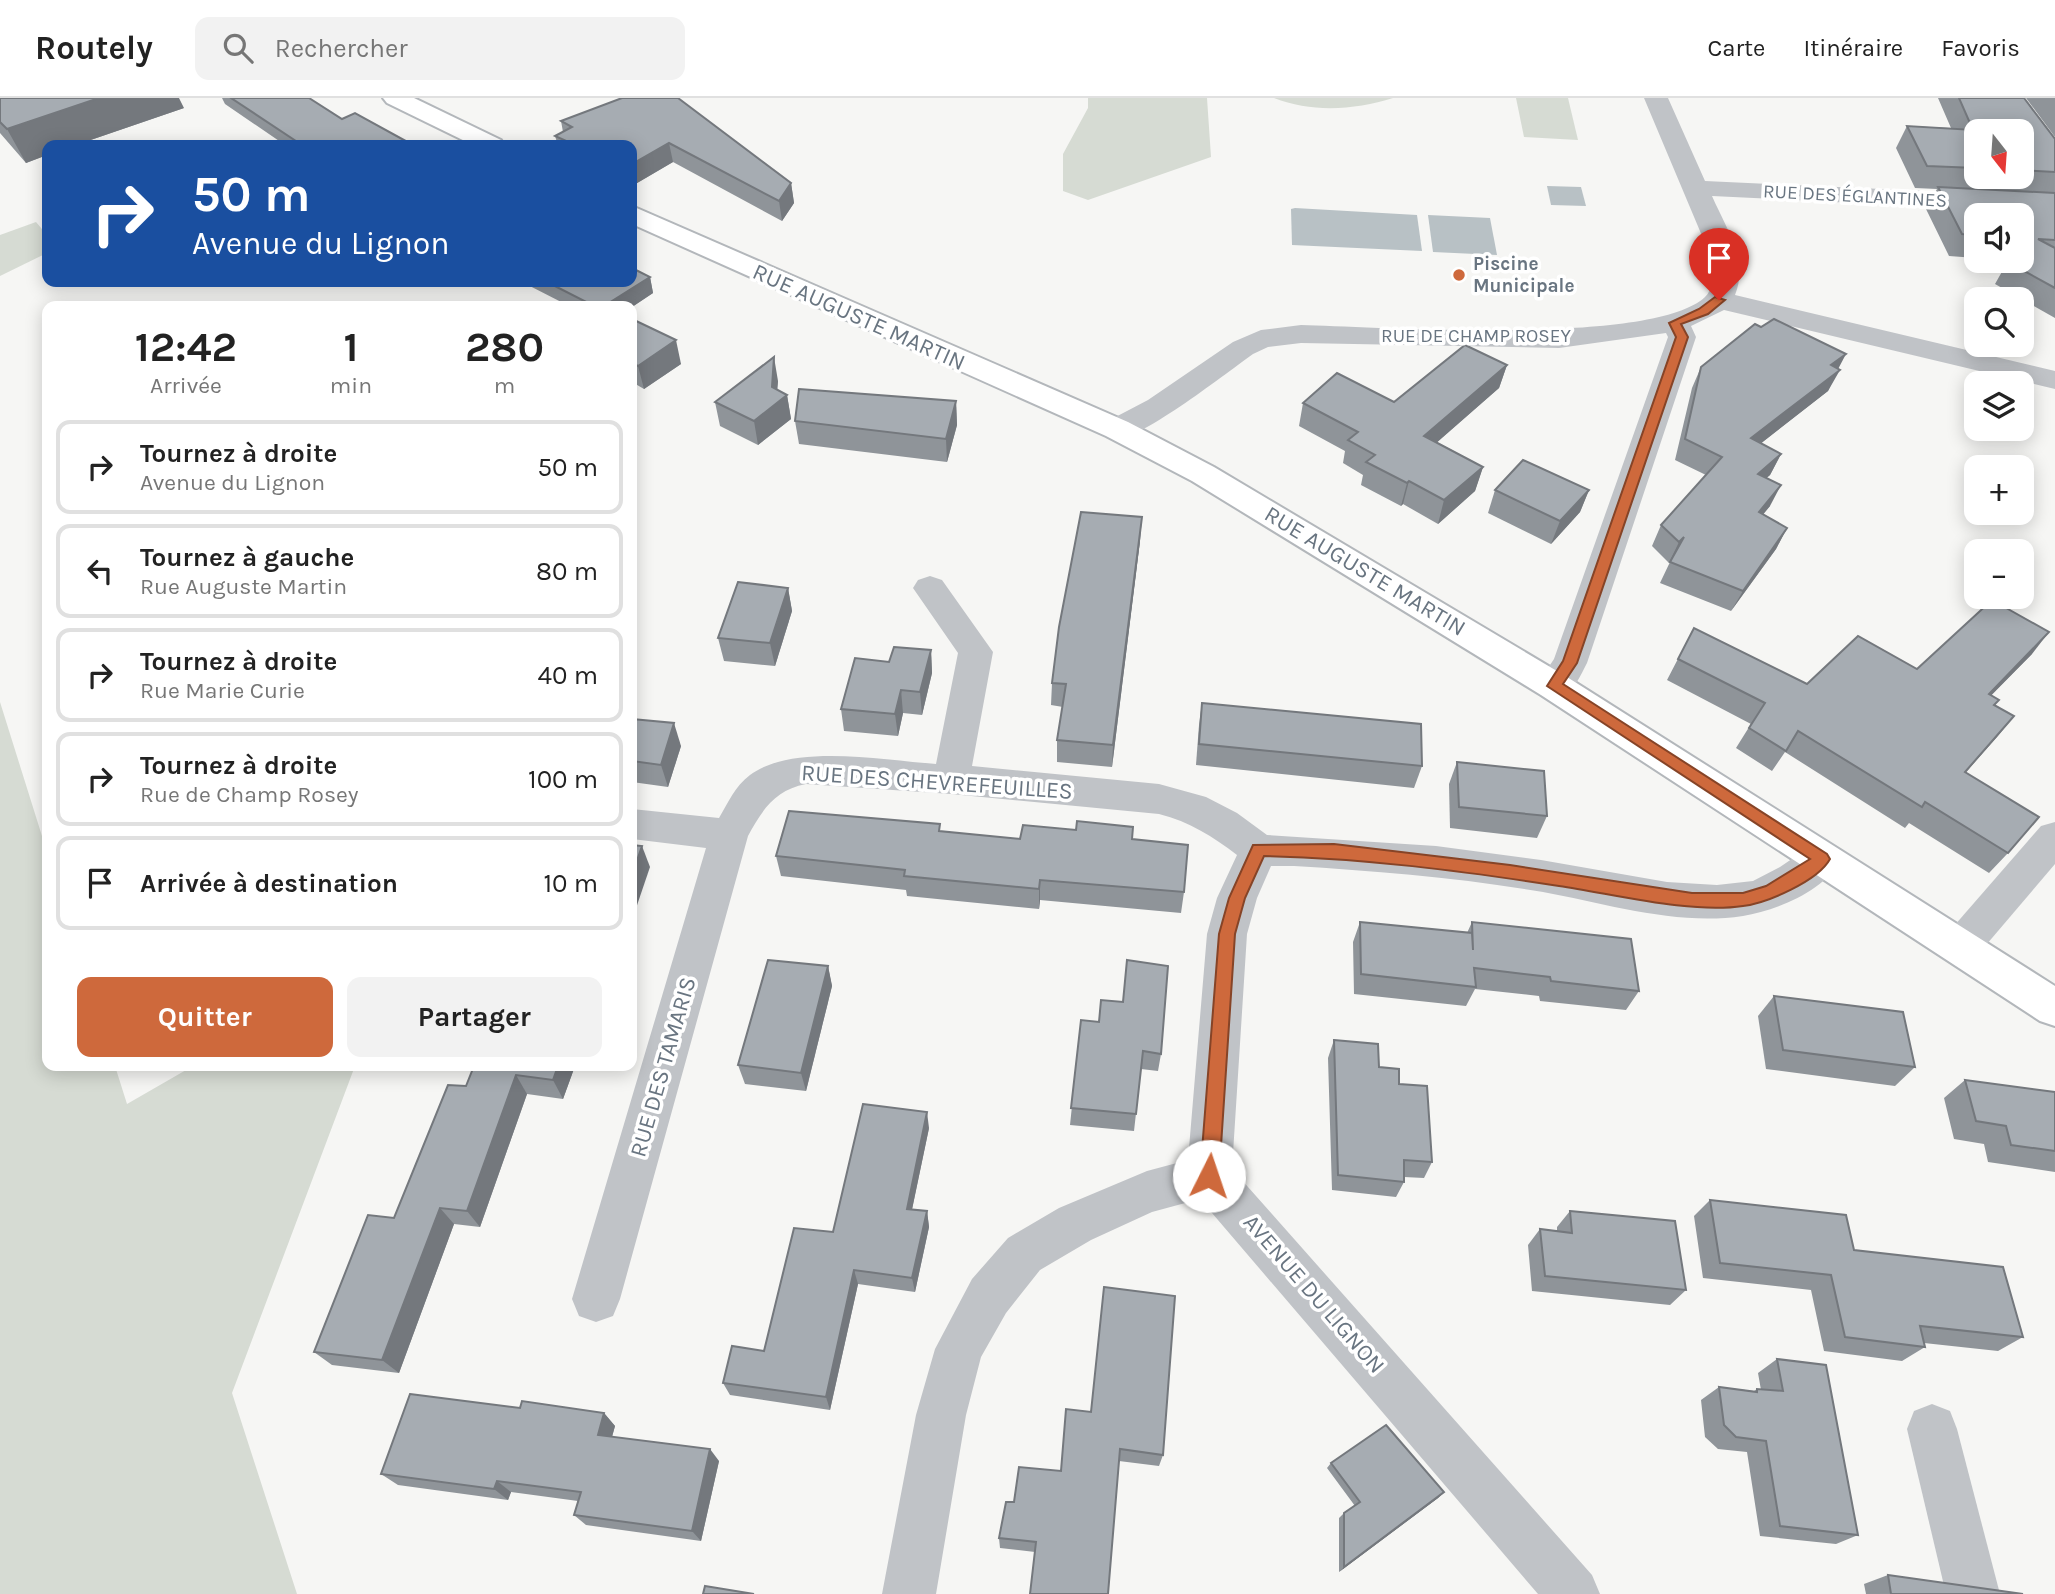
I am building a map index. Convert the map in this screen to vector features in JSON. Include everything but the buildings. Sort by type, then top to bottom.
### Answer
[{"type":"main road","points":[[395,98],[482,140]]},
{"type":"main road","name":"RUE AUGUSTE MARTIN","points":[[637,216],[1117,429],[1203,474],[1554,686],[2055,1008]]},
{"type":"street","points":[[1656,98],[1698,188],[1727,262],[1727,281],[1719,300],[2055,380]]},
{"type":"street","name":"RUE DES ÉGLANTINES","points":[[1698,188],[2055,205]]},
{"type":"street","name":"RUE DE CHAMP ROSEY","points":[[1117,429],[1160,407],[1243,348],[1261,339],[1301,334],[1559,339],[1675,323],[1703,311],[1719,300]]},
{"type":"street","points":[[1554,686],[1570,663],[1682,337],[1675,323]]},
{"type":"street","points":[[930,588],[976,652],[951,779]]},
{"type":"street","name":"RUE DES CHEVREFEUILLES","points":[[729,835],[749,799],[762,786],[781,774],[806,770],[951,779],[1159,799],[1194,808],[1224,824],[1259,849]]},
{"type":"street","points":[[637,825],[729,835]]},
{"type":"street","name":"RUE DES TAMARIS","points":[[596,1299],[729,835]]},
{"type":"street","points":[[1961,946],[2055,837]]},
{"type":"street","points":[[909,1594],[941,1415],[959,1349],[989,1296],[1024,1254],[1074,1224],[1147,1192],[1209,1176],[1227,934],[1237,898],[1259,849],[1347,852],[1510,872],[1692,900],[1743,900],[1770,892],[1822,859]]},
{"type":"street","name":"AVENUE DU LIGNON","points":[[1209,1176],[1573,1594]]},
{"type":"street","points":[[1932,1429],[1973,1594]]},
{"type":"shaded area","points":[[1088,98],[1207,98],[1211,157],[1088,200],[1063,191],[1063,154],[1088,108]]},
{"type":"shaded area","points":[[1274,98],[1393,98],[1349,107],[1318,108]]},
{"type":"shaded area","points":[[1516,98],[1568,98],[1578,140],[1524,137]]},
{"type":"shaded area","points":[[1547,186],[1581,187],[1586,206],[1551,205]]},
{"type":"shaded area","points":[[1291,209],[1417,215],[1422,251],[1292,245]]},
{"type":"shaded area","points":[[1428,215],[1490,218],[1497,255],[1433,252]]},
{"type":"shaded area","points":[[36,222],[42,229],[42,255],[0,276],[0,235]]},
{"type":"shaded area","points":[[0,702],[42,836],[42,1071],[117,1071],[127,1104],[184,1071],[353,1071],[232,1393],[297,1594],[0,1594]]},
{"type":"place","name":"Piscine Municipale","points":[[1459,275]]},
{"type":"route","points":[[1209,1176],[1227,934],[1237,898],[1259,849],[1334,851],[1510,872],[1692,900],[1743,900],[1770,892],[1822,859],[1554,686],[1570,663],[1682,337],[1675,323],[1703,311],[1719,300]]}]
